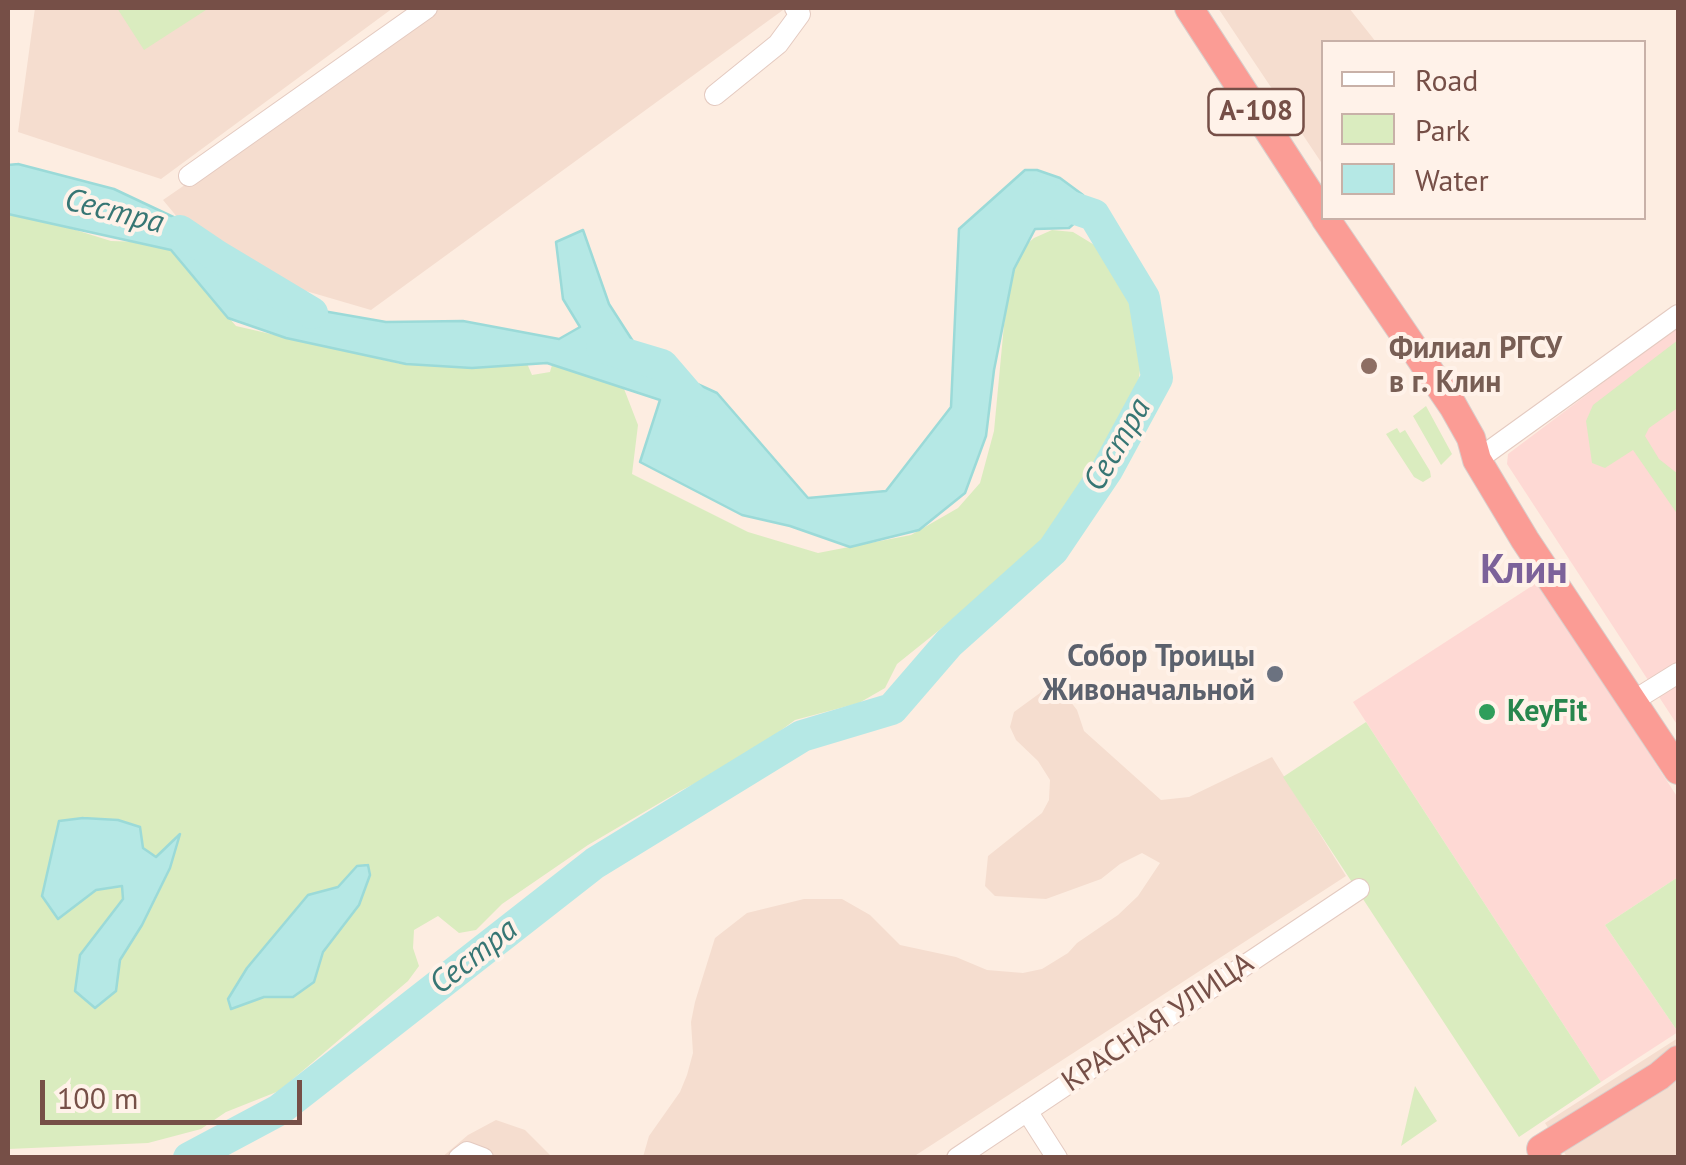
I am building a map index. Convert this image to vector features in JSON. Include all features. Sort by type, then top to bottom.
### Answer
[{"type":"highway","name":"А-108","points":[[1188,8],[1321,212]]},
{"type":"highway","name":"А-108","points":[[1326,220],[1453,406],[1471,438],[1477,460],[1525,540],[1678,770]]},
{"type":"highway","points":[[1538,1154],[1672,1067]]},
{"type":"street","points":[[189,176],[428,8]]},
{"type":"street","points":[[715,96],[778,44],[800,14],[795,8]]},
{"type":"street","points":[[1477,460],[1678,315]]},
{"type":"street","points":[[1633,701],[1678,672]]},
{"type":"street","name":"КРАСНАЯ УЛИЦА","points":[[957,1158],[1359,889]]},
{"type":"street","points":[[1027,1111],[1057,1158]]},
{"type":"shaded area","points":[[35,8],[393,8],[161,179],[18,132]]},
{"type":"shaded area","points":[[441,8],[783,10],[371,310],[217,265],[163,200]]},
{"type":"shaded area","points":[[1218,8],[1349,8],[1374,40],[1321,40],[1321,162]]},
{"type":"shaded area","points":[[1678,326],[1678,726],[1507,464],[1508,454]]},
{"type":"shaded area","points":[[1538,582],[1678,798],[1678,877],[1605,925],[1678,1032],[1601,1082],[1353,702]]},
{"type":"shaded area","points":[[1053,679],[1077,710],[1084,731],[1161,800],[1189,797],[1272,757],[1346,876],[913,1157],[643,1157],[649,1136],[680,1092],[687,1075],[693,1053],[691,1022],[695,1002],[715,938],[747,913],[804,899],[842,899],[870,915],[900,945],[956,957],[987,970],[1023,973],[1042,969],[1068,953],[1138,896],[1160,863],[1142,853],[1101,879],[1046,899],[995,896],[985,886],[988,856],[1042,813],[1049,800],[1050,780],[1038,761],[1016,740],[1010,727],[1014,712]]},
{"type":"shaded area","points":[[1678,1038],[1678,1157],[1567,1157],[1545,1123]]},
{"type":"shaded area","points":[[496,1120],[525,1130],[552,1157],[441,1158],[468,1135]]},
{"type":"green space","points":[[117,8],[209,8],[144,50]]},
{"type":"green space","points":[[8,209],[111,241],[143,242],[171,250],[236,326],[401,364],[526,361],[532,375],[550,372],[555,354],[621,381],[638,425],[632,474],[748,532],[818,553],[911,535],[958,508],[980,483],[994,431],[1012,273],[1021,249],[1034,238],[1052,230],[1073,232],[1101,249],[1125,291],[1137,327],[1141,364],[1136,397],[1126,421],[1081,494],[1039,550],[897,664],[885,688],[859,703],[795,720],[738,762],[588,845],[502,904],[476,930],[459,933],[438,916],[414,930],[413,948],[419,966],[408,981],[279,1091],[226,1112],[201,1129],[148,1143],[8,1149]]},
{"type":"green space","points":[[1678,340],[1676,409],[1649,428],[1645,436],[1659,459],[1678,474],[1678,515],[1633,450],[1605,468],[1592,463],[1586,421],[1593,405]]},
{"type":"green space","points":[[1426,406],[1452,454],[1441,465],[1413,416]]},
{"type":"green space","points":[[1397,428],[1400,433],[1405,430],[1430,471],[1431,477],[1423,482],[1414,477],[1386,434]]},
{"type":"green space","points":[[1366,722],[1601,1082],[1519,1137],[1283,777]]},
{"type":"green space","points":[[1678,877],[1678,1032],[1605,925]]},
{"type":"green space","points":[[1415,1086],[1437,1121],[1401,1146]]},
{"type":"water","points":[[18,164],[114,189],[186,223],[226,267],[275,291],[323,311],[386,322],[463,321],[559,339],[580,327],[563,299],[556,242],[583,230],[609,304],[645,360],[717,393],[808,498],[886,491],[951,407],[959,229],[1025,170],[1060,178],[1083,195],[1085,207],[1069,228],[1035,229],[1014,269],[994,370],[986,436],[965,493],[919,530],[850,547],[790,526],[742,515],[640,462],[660,400],[547,363],[472,368],[406,364],[286,338],[228,318],[171,250],[8,214],[8,165]]},
{"type":"water","points":[[118,820],[140,827],[143,848],[156,857],[180,834],[170,868],[120,960],[116,991],[95,1008],[75,991],[80,955],[123,899],[122,886],[96,890],[58,919],[42,896],[59,821]]},
{"type":"water","points":[[368,865],[370,875],[359,905],[323,952],[314,982],[293,997],[264,997],[231,1009],[228,999],[247,968],[308,895],[338,887],[357,866]]},
{"type":"waterway","name":"Сестра","points":[[189,1158],[279,1110],[595,863],[802,736],[892,709],[949,643],[1053,550],[1107,470],[1157,378],[1144,298],[1094,215],[1041,197]]},
{"type":"waterway","name":"Сестра","points":[[180,231],[312,313]]},
{"type":"waterway","name":"Сестра","points":[[602,347],[662,365],[693,401]]},
{"type":"place","name":"Филиал РГСУ в г. Клин","points":[[1369,366]]},
{"type":"place","name":"Собор Троицы Живоначальной","points":[[1275,674]]},
{"type":"place","name":"KeyFit","points":[[1487,712]]},
{"type":"district","name":"Клин","points":[[1524,572]]}]
